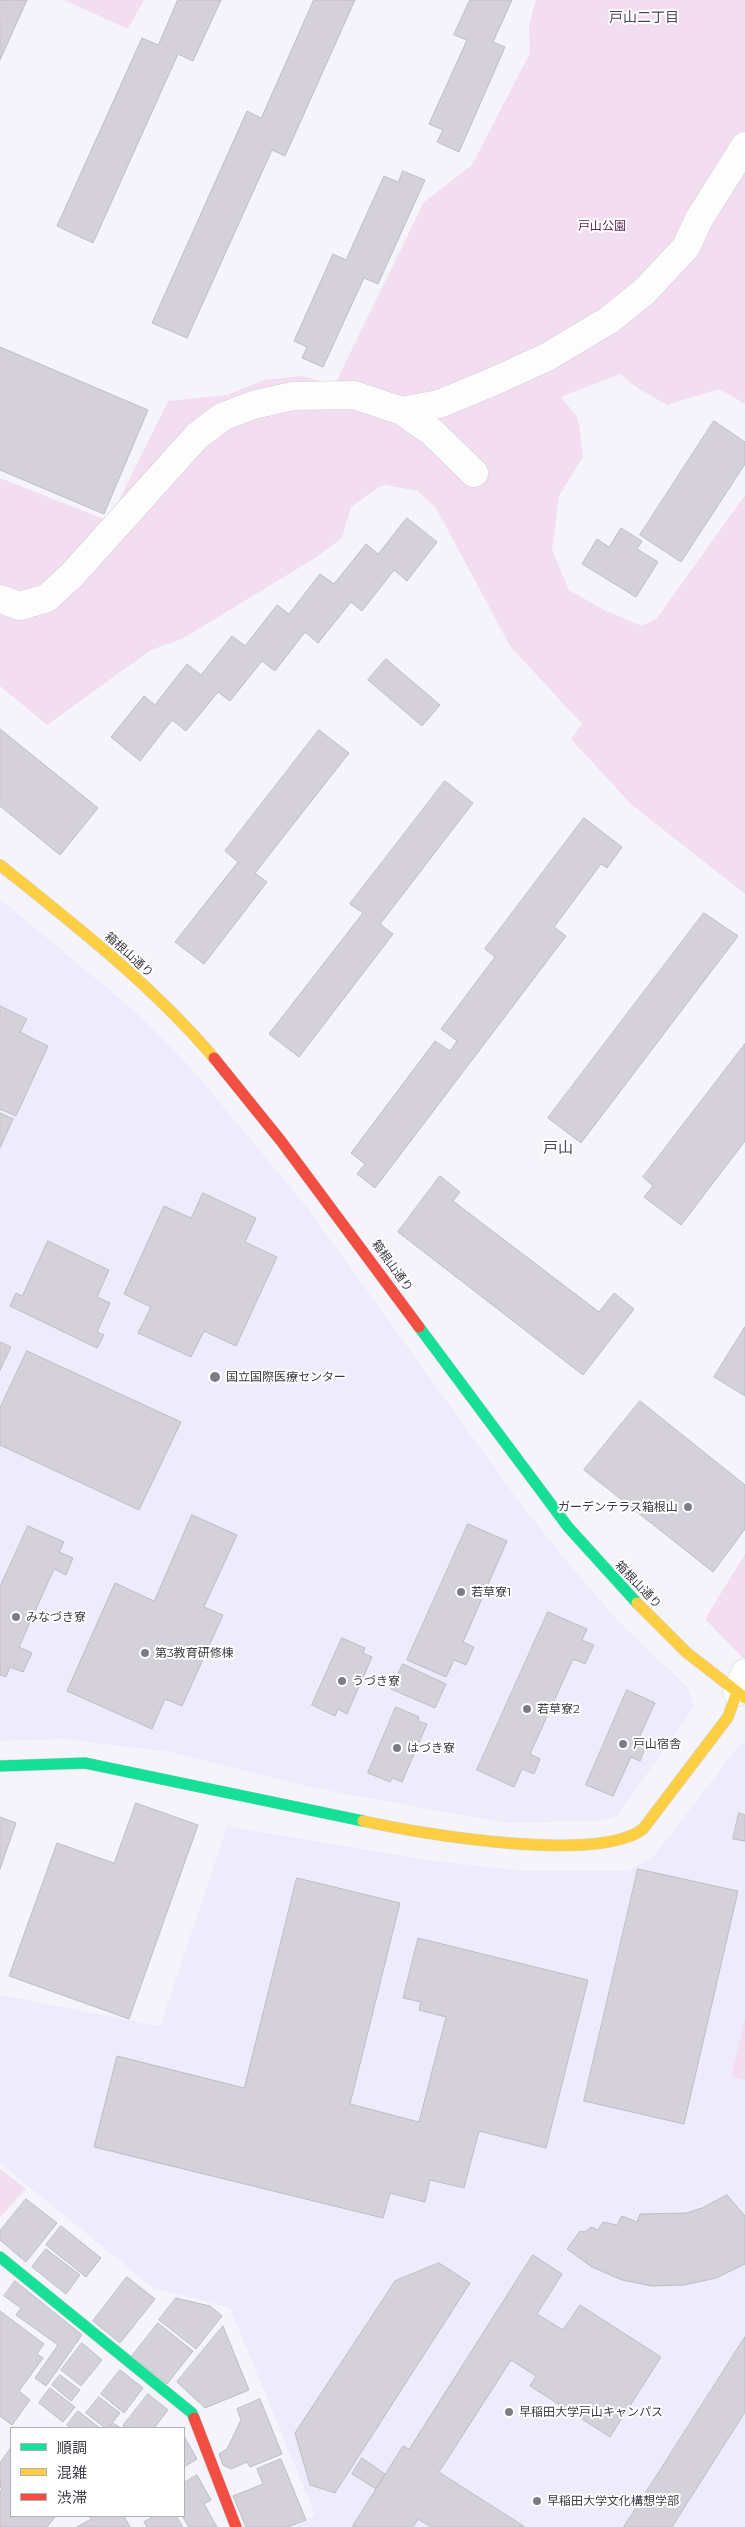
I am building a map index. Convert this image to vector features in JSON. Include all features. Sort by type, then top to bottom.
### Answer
[{"type":"street","points":[[402,411],[439,404],[490,383],[547,357],[609,320],[645,291],[686,247],[699,219],[745,146]]},
{"type":"street","points":[[0,598],[20,606],[47,598],[72,575],[197,436],[222,417],[253,405],[293,396],[354,395],[402,411],[432,432],[474,473]]},
{"type":"street","name":"箱根山通り","points":[[0,865],[123,967],[166,1007],[208,1051],[246,1094],[282,1141],[568,1527],[656,1623],[686,1652],[742,1688]]},
{"type":"street","points":[[0,1766],[85,1763],[409,1831],[559,1847],[580,1845],[626,1838],[643,1829],[728,1717],[742,1688]]},
{"type":"street","points":[[0,2257],[192,2413],[236,2527]]},
{"type":"shaded area","name":"国立国際医療センター","points":[[0,899],[136,1012],[192,1069],[306,1206],[520,1503],[616,1619],[687,1687],[694,1707],[618,1815],[599,1821],[505,1823],[319,1789],[170,1752],[64,1739],[0,1741]]},
{"type":"shaded area","points":[[745,1744],[745,2527],[294,2527],[315,2515],[230,2308],[153,2288],[0,2163],[0,1995],[160,2026],[227,1826],[426,1860],[525,1871],[628,1871],[655,1855],[739,1745]]},
{"type":"green space","points":[[64,0],[144,0],[128,29]]},
{"type":"green space","name":"戸山公園","points":[[536,0],[745,0],[745,404],[719,389],[667,405],[636,387],[620,374],[561,397],[578,418],[583,457],[559,496],[552,550],[569,590],[604,610],[642,626],[657,618],[745,495],[745,894],[632,805],[571,739],[582,724],[510,646],[436,508],[418,491],[385,485],[379,487],[351,507],[342,538],[315,558],[182,639],[151,650],[47,725],[0,686],[0,478],[109,521],[168,401],[227,395],[264,380],[303,376],[334,386],[424,202],[472,165],[530,53],[529,26]]},
{"type":"green space","points":[[745,1554],[745,1660],[705,1619]]},
{"type":"green space","points":[[745,2019],[745,2080],[731,2076]]},
{"type":"green space","points":[[0,2169],[26,2189],[0,2217]]},
{"type":"building","points":[[0,0],[27,0],[0,60]]},
{"type":"building","points":[[178,0],[221,0],[193,61],[178,54],[93,243],[57,226],[142,38],[158,45]]},
{"type":"building","points":[[314,0],[355,0],[285,156],[272,150],[187,338],[152,323],[247,111],[261,118]]},
{"type":"building","points":[[470,0],[512,0],[493,42],[505,47],[459,152],[437,142],[443,130],[429,124],[467,40],[454,35]]},
{"type":"building","points":[[403,171],[425,180],[378,284],[364,278],[323,367],[302,358],[307,347],[294,341],[333,254],[346,260],[384,176],[398,182]]},
{"type":"building","points":[[0,347],[148,410],[104,514],[0,470]]},
{"type":"building","points":[[714,421],[745,442],[745,464],[681,562],[640,535]]},
{"type":"building","points":[[407,518],[437,542],[407,581],[394,570],[362,611],[351,602],[318,643],[305,632],[275,671],[262,661],[230,701],[218,692],[186,731],[172,720],[140,761],[111,737],[144,696],[155,705],[187,664],[201,675],[232,636],[245,646],[277,605],[289,614],[320,574],[334,584],[366,544],[378,554]]},
{"type":"building","points":[[621,528],[642,541],[637,549],[658,562],[636,597],[582,564],[597,539],[609,547]]},
{"type":"building","points":[[386,659],[440,705],[422,726],[368,680]]},
{"type":"building","points":[[0,729],[98,808],[60,855],[0,806]]},
{"type":"building","points":[[319,730],[349,753],[255,873],[267,882],[204,964],[175,942],[238,862],[225,851]]},
{"type":"building","points":[[445,781],[473,803],[380,924],[393,934],[299,1057],[269,1034],[363,913],[350,904]]},
{"type":"building","points":[[584,818],[622,847],[607,868],[601,864],[554,927],[566,936],[375,1188],[357,1174],[365,1164],[351,1153],[435,1041],[450,1051],[457,1041],[441,1029],[495,957],[485,949]]},
{"type":"building","points":[[704,913],[738,936],[581,1143],[548,1118]]},
{"type":"building","points":[[0,1006],[27,1019],[20,1032],[48,1046],[16,1116],[0,1109]]},
{"type":"building","points":[[745,1044],[745,1141],[681,1225],[644,1197],[653,1186],[643,1177]]},
{"type":"building","points":[[0,1113],[13,1119],[0,1148]]},
{"type":"building","points":[[440,1176],[460,1192],[453,1201],[599,1312],[614,1293],[634,1309],[583,1375],[398,1232]]},
{"type":"building","points":[[203,1193],[256,1218],[245,1242],[277,1257],[236,1346],[204,1331],[191,1357],[138,1333],[151,1307],[124,1294],[164,1206],[191,1218]]},
{"type":"building","points":[[48,1241],[109,1270],[97,1297],[110,1303],[97,1332],[104,1335],[97,1348],[10,1306],[16,1293],[22,1296]]},
{"type":"building","points":[[745,1327],[745,1396],[714,1377]]},
{"type":"building","points":[[0,1342],[11,1347],[0,1370]]},
{"type":"building","points":[[27,1351],[181,1422],[139,1510],[0,1445],[0,1408]]},
{"type":"building","name":"ガーデンテラス箱根山","points":[[640,1401],[745,1485],[745,1529],[713,1572],[584,1470]]},
{"type":"building","name":"第3教育研修棟","points":[[192,1515],[237,1535],[204,1607],[223,1615],[182,1706],[165,1699],[152,1729],[67,1691],[115,1583],[154,1601]]},
{"type":"building","name":"若草寮1","points":[[468,1524],[507,1541],[463,1642],[474,1647],[466,1665],[454,1660],[446,1677],[407,1660]]},
{"type":"building","name":"みなづき寮","points":[[28,1526],[64,1542],[59,1552],[73,1558],[66,1575],[54,1569],[19,1647],[32,1653],[23,1672],[10,1667],[6,1677],[0,1675],[0,1587]]},
{"type":"building","name":"若草寮2","points":[[548,1612],[587,1629],[582,1640],[594,1645],[585,1664],[573,1659],[530,1754],[540,1759],[534,1774],[522,1769],[514,1787],[477,1770]]},
{"type":"building","name":"うづき寮","points":[[342,1638],[365,1648],[363,1653],[372,1657],[347,1714],[338,1709],[335,1716],[312,1705]]},
{"type":"building","points":[[403,1664],[446,1684],[435,1708],[391,1689]]},
{"type":"building","name":"戸山宿舎","points":[[627,1690],[655,1703],[637,1742],[646,1746],[640,1761],[631,1757],[613,1796],[586,1785]]},
{"type":"building","name":"はづき寮","points":[[396,1707],[419,1717],[418,1721],[427,1724],[402,1782],[392,1778],[390,1782],[368,1773]]},
{"type":"building","points":[[136,1803],[198,1825],[129,2019],[9,1976],[57,1843],[114,1863]]},
{"type":"building","points":[[739,1813],[745,1815],[745,1841],[733,1839]]},
{"type":"building","points":[[0,1817],[16,1823],[0,1869]]},
{"type":"building","points":[[638,1869],[738,1891],[684,2124],[584,2101]]},
{"type":"building","points":[[297,1878],[400,1903],[350,2104],[419,2122],[446,2017],[419,2010],[421,2002],[403,1998],[418,1938],[588,1980],[546,2148],[479,2131],[464,2188],[430,2180],[425,2202],[390,2193],[383,2218],[94,2147],[117,2056],[244,2088]]},
{"type":"building","points":[[727,2195],[745,2216],[745,2264],[716,2278],[684,2285],[652,2286],[622,2280],[592,2267],[567,2249],[580,2231],[585,2232],[591,2227],[598,2230],[603,2222],[617,2225],[622,2216],[637,2222],[640,2214],[686,2213],[702,2208]]},
{"type":"building","points":[[26,2199],[57,2223],[26,2262],[0,2240],[0,2231]]},
{"type":"building","points":[[61,2226],[101,2258],[86,2277],[46,2245]]},
{"type":"building","points":[[46,2249],[80,2275],[66,2294],[32,2267]]},
{"type":"building","points":[[533,2255],[562,2274],[537,2314],[563,2330],[580,2305],[661,2357],[610,2437],[530,2386],[536,2376],[511,2360],[439,2472],[525,2527],[431,2527],[418,2519],[413,2527],[352,2527],[403,2446],[409,2449]]},
{"type":"building","points":[[439,2263],[470,2283],[335,2493],[310,2485],[295,2433],[395,2281]]},
{"type":"building","points":[[127,2277],[155,2299],[120,2343],[93,2321]]},
{"type":"building","points":[[15,2281],[82,2335],[46,2386],[35,2378],[58,2345],[16,2315],[21,2308],[4,2296]]},
{"type":"building","points":[[176,2298],[210,2306],[222,2316],[196,2349],[159,2320]]},
{"type":"building","points":[[0,2311],[44,2344],[37,2354],[43,2358],[19,2391],[30,2400],[12,2425],[0,2416]]},
{"type":"building","points":[[158,2323],[193,2351],[167,2384],[132,2356]]},
{"type":"building","points":[[223,2326],[249,2390],[205,2408],[177,2382]]},
{"type":"building","points":[[745,2337],[745,2412],[672,2527],[624,2527]]},
{"type":"building","points":[[82,2343],[102,2360],[81,2386],[61,2370]]},
{"type":"building","points":[[120,2370],[143,2388],[124,2413],[101,2394]]},
{"type":"building","points":[[60,2375],[80,2390],[71,2401],[52,2385]]},
{"type":"building","points":[[50,2388],[75,2407],[63,2422],[39,2403]]},
{"type":"building","points":[[148,2394],[168,2410],[155,2427],[123,2426]]},
{"type":"building","points":[[99,2397],[120,2413],[109,2427],[104,2427],[86,2413]]},
{"type":"building","points":[[260,2399],[282,2454],[250,2467],[247,2462],[231,2469],[223,2465],[219,2454],[227,2449],[241,2420],[237,2409]]},
{"type":"building","points":[[78,2411],[99,2427],[70,2427],[67,2425]]},
{"type":"building","points":[[113,2423],[119,2427],[110,2427]]},
{"type":"building","points":[[185,2438],[197,2459],[185,2466]]},
{"type":"building","points":[[10,2449],[10,2517],[55,2517],[47,2527],[0,2527],[0,2492],[2,2489],[0,2487],[0,2463]]},
{"type":"building","points":[[362,2458],[385,2474],[376,2489],[352,2474]]},
{"type":"building","points":[[281,2459],[306,2520],[288,2527],[246,2527],[233,2496],[263,2484],[257,2469]]},
{"type":"building","points":[[197,2475],[211,2500],[204,2504],[217,2527],[189,2527],[183,2517],[185,2517],[185,2482]]},
{"type":"building","points":[[90,2517],[125,2517],[130,2527],[77,2527],[91,2519]]},
{"type":"building","points":[[153,2517],[177,2517],[183,2527],[147,2527],[144,2522]]},
{"type":"traffic: fast","points":[[419,1327],[568,1527],[637,1603]]},
{"type":"traffic: fast","points":[[0,1766],[85,1763],[363,1821]]},
{"type":"traffic: fast","points":[[0,2257],[192,2413],[194,2418]]},
{"type":"traffic: slow","points":[[0,865],[84,933],[139,981],[165,1005],[214,1058]]},
{"type":"traffic: slow","points":[[637,1603],[686,1652],[745,1698]]},
{"type":"traffic: slow","points":[[363,1821],[425,1833],[508,1843],[588,1844],[620,1839],[643,1829],[728,1717],[737,1692]]},
{"type":"traffic: jam","points":[[214,1058],[281,1141],[419,1327]]},
{"type":"traffic: jam","points":[[194,2418],[236,2527]]},
{"type":"place","name":"国立国際医療センター","points":[[215,1377]]},
{"type":"place","name":"ガーデンテラス箱根山","points":[[688,1507]]},
{"type":"place","name":"若草寮1","points":[[461,1592]]},
{"type":"place","name":"みなづき寮","points":[[16,1617]]},
{"type":"place","name":"第3教育研修棟","points":[[145,1653]]},
{"type":"place","name":"うづき寮","points":[[342,1681]]},
{"type":"place","name":"若草寮2","points":[[527,1709]]},
{"type":"place","name":"戸山宿舎","points":[[623,1744]]},
{"type":"place","name":"はづき寮","points":[[397,1748]]},
{"type":"place","name":"早稲田大学戸山キャンパス","points":[[509,2412]]},
{"type":"place","name":"早稲田大学文化構想学部","points":[[537,2501]]},
{"type":"district","name":"戸山二丁目","points":[[644,18]]},
{"type":"district","name":"戸山","points":[[558,1149]]}]
